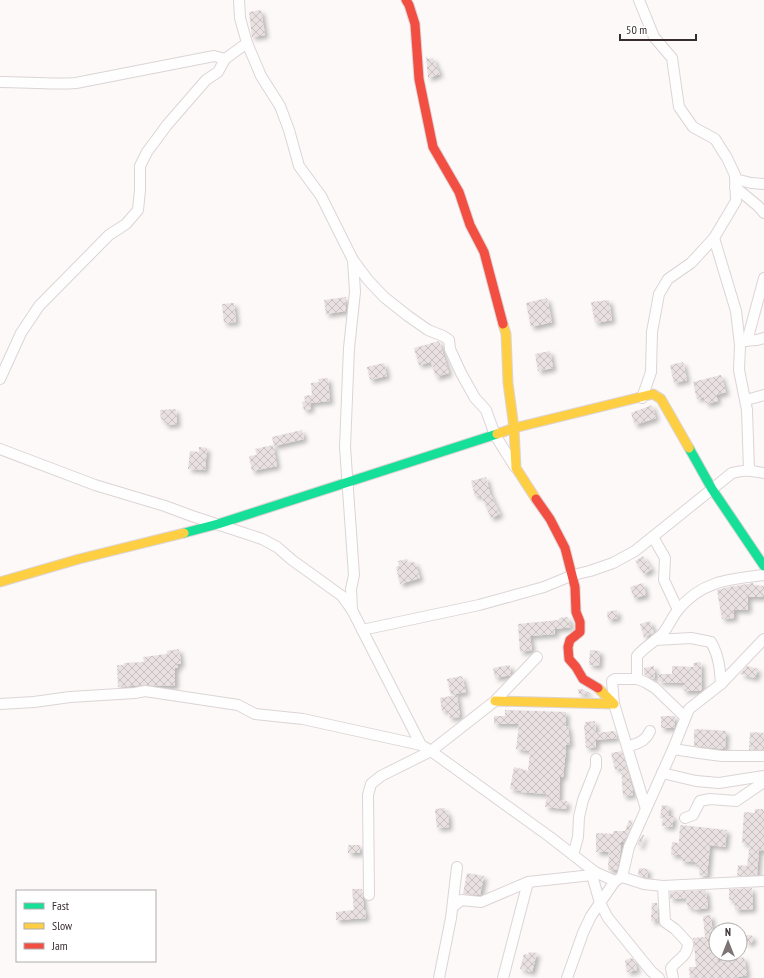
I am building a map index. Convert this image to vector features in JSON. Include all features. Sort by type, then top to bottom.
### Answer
[{"type":"street","points":[[239,0],[240,18],[247,43],[261,76],[280,106],[300,166],[322,196],[353,260],[368,280],[384,297],[428,330],[450,340],[450,349],[461,373],[475,398],[486,410],[495,435],[550,520],[565,548],[573,575],[576,612],[580,622],[580,632],[570,640],[568,647],[569,659],[583,679],[596,686],[614,704]]},
{"type":"street","points":[[406,0],[415,24],[418,78],[433,147],[459,192],[470,224],[484,252],[506,334],[508,383],[514,428],[516,468]]},
{"type":"street","points":[[639,0],[654,37],[672,58],[679,107],[694,126],[715,139],[727,158],[735,175],[736,201],[714,238],[691,263],[668,279],[659,294],[652,332],[651,372],[642,398]]},
{"type":"street","points":[[0,379],[21,333],[39,306],[104,240],[126,224],[138,210],[140,166],[147,152],[167,125],[206,80],[218,72],[225,60],[247,43]]},
{"type":"street","points":[[0,82],[53,85],[76,83],[214,56],[225,60]]},
{"type":"street","points":[[735,183],[764,184]]},
{"type":"street","points":[[735,183],[764,213]]},
{"type":"street","points":[[714,238],[736,311],[743,341]]},
{"type":"street","points":[[352,610],[354,575],[346,482],[345,414],[349,348],[355,292],[353,260]]},
{"type":"street","points":[[749,470],[746,400],[739,370],[743,341],[764,278]]},
{"type":"street","points":[[743,341],[764,338]]},
{"type":"street","points":[[0,582],[79,559],[218,524],[514,428],[654,394],[662,399],[712,489],[764,566]]},
{"type":"street","points":[[746,400],[764,395]]},
{"type":"street","points":[[0,449],[95,484],[262,539],[277,546],[292,560],[342,596],[352,610],[421,745]]},
{"type":"street","points":[[362,630],[479,605],[544,587],[573,575],[590,572],[613,563],[635,551],[732,473],[742,470],[749,470],[764,473]]},
{"type":"street","points":[[653,537],[665,558],[664,580],[678,610]]},
{"type":"street","points":[[637,680],[637,656],[662,634],[678,610],[695,594],[714,583],[728,579],[764,575]]},
{"type":"street","points":[[655,640],[690,638],[711,642],[720,663],[722,684]]},
{"type":"street","points":[[567,978],[583,933],[600,902],[619,879],[629,846],[674,748],[689,709],[722,684],[764,638]]},
{"type":"street","points":[[368,895],[368,794],[371,784],[381,776],[431,751],[495,701],[537,657]]},
{"type":"street","points":[[646,809],[614,704],[612,682],[614,680],[637,680],[645,682],[655,688],[685,717]]},
{"type":"street","points":[[0,704],[34,702],[70,696],[134,693],[145,691],[238,705],[255,714],[303,719],[421,745],[573,855],[594,874],[600,902],[608,918],[619,933],[659,978]]},
{"type":"street","points":[[495,701],[614,704]]},
{"type":"street","points":[[627,746],[641,742],[647,737],[650,731]]},
{"type":"street","points":[[674,748],[722,756],[764,756]]},
{"type":"street","points":[[573,855],[578,837],[579,817],[583,800],[596,767],[596,759]]},
{"type":"street","points":[[662,773],[696,781],[719,783],[764,776]]},
{"type":"street","points":[[685,818],[693,815],[700,801],[710,799],[736,801],[764,782]]},
{"type":"street","points":[[439,978],[446,951],[453,907],[457,867]]},
{"type":"street","points":[[453,907],[461,900],[481,902],[528,882],[594,874],[644,884],[663,886],[764,881]]},
{"type":"street","points":[[502,978],[528,882]]},
{"type":"street","points":[[663,886],[665,922],[675,929],[688,943],[688,950],[672,968],[673,978]]},
{"type":"building","points":[[261,10],[265,35],[252,37],[249,12]]},
{"type":"building","points":[[426,55],[428,59],[433,58],[440,74],[428,78]]},
{"type":"building","points":[[346,297],[346,311],[326,314],[324,300]]},
{"type":"building","points":[[547,298],[552,322],[531,327],[526,303]]},
{"type":"building","points":[[609,300],[612,320],[595,323],[591,302]]},
{"type":"building","points":[[234,303],[236,322],[224,323],[222,304]]},
{"type":"building","points":[[439,341],[449,373],[436,377],[431,362],[419,365],[414,348]]},
{"type":"building","points":[[550,351],[553,368],[538,371],[535,354]]},
{"type":"building","points":[[683,362],[687,380],[674,383],[670,365]]},
{"type":"building","points":[[384,363],[387,376],[370,380],[367,367]]},
{"type":"building","points":[[721,375],[726,392],[716,395],[718,401],[706,404],[704,397],[697,399],[693,382]]},
{"type":"building","points":[[328,378],[330,401],[310,403],[311,409],[304,410],[302,402],[305,401],[304,396],[312,395],[311,383],[319,382],[318,379]]},
{"type":"building","points":[[652,405],[656,418],[635,425],[631,413]]},
{"type":"building","points":[[176,409],[177,424],[165,425],[165,420],[161,420],[160,410]]},
{"type":"building","points":[[302,430],[304,439],[274,446],[272,437]]},
{"type":"building","points":[[273,445],[277,466],[252,471],[249,456],[257,455],[255,449]]},
{"type":"building","points":[[199,447],[207,448],[205,470],[188,469],[190,451],[199,452]]},
{"type":"building","points":[[486,477],[490,493],[500,514],[491,518],[481,495],[475,496],[471,481]]},
{"type":"building","points":[[643,556],[652,569],[644,574],[635,561]]},
{"type":"building","points":[[407,559],[408,563],[415,562],[420,578],[400,584],[396,567],[399,566],[398,561]]},
{"type":"building","points":[[643,583],[646,595],[634,598],[630,587]]},
{"type":"building","points":[[753,583],[753,585],[764,586],[764,597],[748,597],[748,610],[734,610],[734,618],[722,619],[717,590]]},
{"type":"building","points":[[617,610],[618,618],[608,620],[607,612]]},
{"type":"building","points":[[568,617],[571,627],[555,629],[555,634],[530,636],[532,650],[520,652],[518,624],[559,620],[559,618]]},
{"type":"building","points":[[650,621],[654,633],[644,637],[640,624]]},
{"type":"building","points":[[179,649],[181,664],[177,664],[178,668],[175,668],[175,686],[144,685],[118,687],[117,665],[124,665],[124,663],[144,662],[143,657],[167,654],[167,651]]},
{"type":"building","points":[[590,650],[600,651],[599,666],[589,665]]},
{"type":"building","points":[[701,662],[702,691],[683,691],[683,683],[659,682],[658,674],[672,674],[672,666],[694,667],[693,663]]},
{"type":"building","points":[[510,665],[511,675],[495,678],[493,668]]},
{"type":"building","points":[[654,666],[655,678],[652,679],[644,674],[644,668]]},
{"type":"building","points":[[747,666],[758,669],[755,678],[740,674]]},
{"type":"building","points":[[462,676],[466,692],[451,695],[447,679]]},
{"type":"building","points":[[578,689],[582,689],[591,694],[579,694]]},
{"type":"building","points":[[457,695],[460,717],[449,718],[448,710],[442,711],[440,698]]},
{"type":"building","points":[[505,710],[566,712],[566,727],[568,726],[570,744],[566,745],[566,758],[563,777],[560,777],[559,800],[567,801],[566,809],[545,807],[547,794],[521,792],[522,791],[510,789],[514,767],[528,771],[530,751],[516,749],[519,724],[494,724],[494,716],[505,716]]},
{"type":"building","points":[[661,716],[675,716],[674,728],[661,728]]},
{"type":"building","points":[[595,721],[596,733],[615,731],[617,738],[596,740],[596,747],[586,748],[585,722]]},
{"type":"building","points":[[695,729],[726,731],[725,749],[694,746]]},
{"type":"building","points":[[750,732],[764,733],[764,750],[749,750]]},
{"type":"building","points":[[622,751],[633,795],[623,796],[621,768],[615,769],[611,753]]},
{"type":"building","points":[[662,805],[669,806],[668,816],[674,816],[672,827],[662,826],[663,818],[660,818]]},
{"type":"building","points":[[445,808],[445,813],[448,812],[449,827],[437,828],[435,809]]},
{"type":"building","points":[[755,809],[763,809],[764,812],[764,851],[759,850],[757,875],[737,876],[738,865],[747,866],[750,843],[742,843],[744,812],[755,813]]},
{"type":"building","points":[[629,820],[633,821],[624,842],[621,842],[617,870],[608,870],[609,852],[596,852],[596,833],[613,834],[613,831],[625,831]]},
{"type":"building","points":[[680,825],[727,830],[725,847],[710,845],[707,876],[699,875],[700,865],[695,864],[695,862],[681,861],[681,855],[671,855],[672,842],[679,843]]},
{"type":"building","points":[[642,835],[644,835],[641,846],[637,845]]},
{"type":"building","points":[[348,845],[360,845],[360,853],[348,853]]},
{"type":"building","points":[[639,868],[648,869],[647,878],[638,875]]},
{"type":"building","points":[[467,873],[484,876],[480,895],[463,894]]},
{"type":"building","points":[[752,888],[753,909],[735,910],[734,900],[729,900],[729,889]]},
{"type":"building","points":[[352,889],[362,889],[366,918],[336,920],[336,912],[354,910]]},
{"type":"building","points":[[706,890],[708,908],[694,910],[693,907],[688,908],[686,898],[670,899],[670,892]]},
{"type":"building","points":[[652,903],[657,903],[658,921],[651,921]]},
{"type":"building","points":[[711,915],[712,922],[708,922],[708,962],[745,962],[747,975],[734,978],[690,978],[689,967],[696,967],[693,938],[705,937],[703,916]]},
{"type":"building","points":[[748,935],[753,937],[753,941],[748,943]]},
{"type":"building","points":[[529,952],[537,953],[532,972],[520,969],[524,954],[528,955]]},
{"type":"building","points":[[632,958],[635,962],[637,970],[627,972],[625,960]]},
{"type":"traffic: fast","points":[[184,533],[218,524],[497,434]]},
{"type":"traffic: fast","points":[[689,448],[712,489],[764,566]]},
{"type":"traffic: slow","points":[[503,324],[506,334],[508,383],[514,428],[516,468],[536,499]]},
{"type":"traffic: slow","points":[[497,434],[514,428],[653,394],[661,399],[689,448]]},
{"type":"traffic: slow","points":[[0,582],[79,559],[184,533]]},
{"type":"traffic: slow","points":[[495,701],[614,704],[598,688]]},
{"type":"traffic: jam","points":[[406,0],[415,24],[419,79],[433,147],[459,192],[470,225],[484,252],[503,324]]},
{"type":"traffic: jam","points":[[536,499],[550,519],[565,548],[575,587],[576,612],[580,622],[580,632],[570,640],[568,647],[569,659],[583,679],[598,688]]}]
